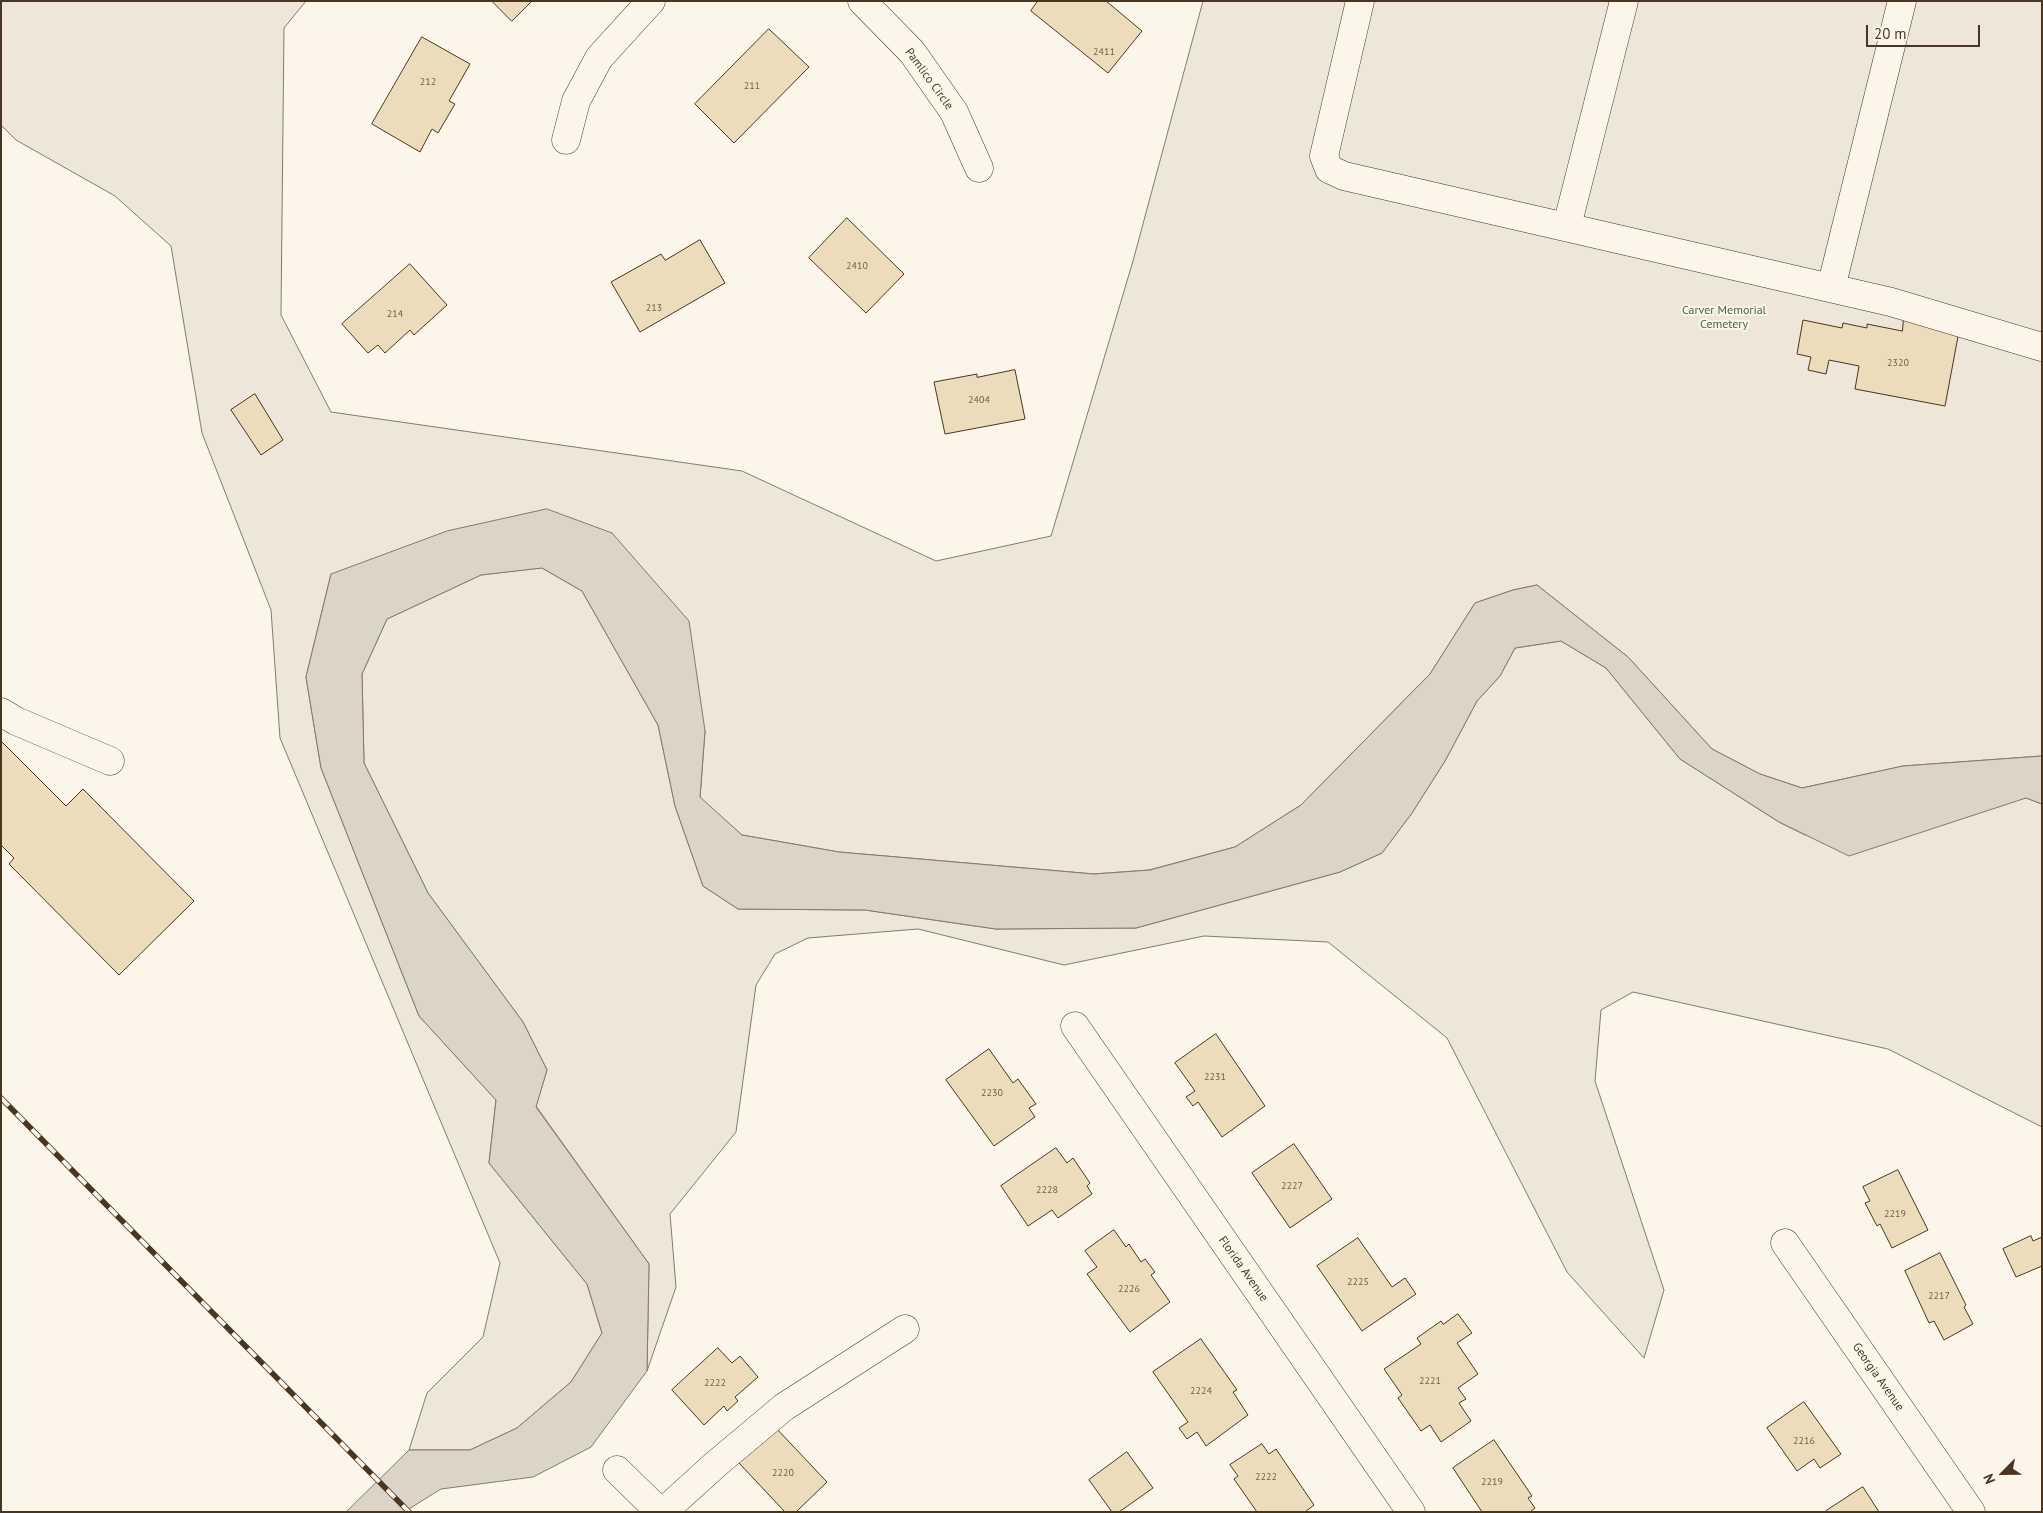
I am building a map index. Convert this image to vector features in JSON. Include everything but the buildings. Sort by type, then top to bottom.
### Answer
[{"type":"street","points":[[566,140],[576,101],[599,58],[651,1]]},
{"type":"street","name":"Pamlico Circle","points":[[862,1],[912,52],[954,112],[979,168]]},
{"type":"street","points":[[1360,1],[1324,156],[1329,169],[1344,176],[1891,302],[2042,347]]},
{"type":"street","points":[[1567,226],[1624,1]]},
{"type":"street","points":[[1831,288],[1902,1]]},
{"type":"street","points":[[1,712],[16,721],[110,762]]},
{"type":"street","name":"Florida Avenue","points":[[1075,1026],[1411,1512]]},
{"type":"street","name":"Georgia Avenue","points":[[1785,1243],[1972,1512]]},
{"type":"street","points":[[617,1470],[661,1512],[784,1407],[905,1329]]},
{"type":"green space","name":"Carver Memorial Cemetery","points":[[1,1],[306,1],[284,28],[281,315],[331,412],[742,471],[936,561],[1051,536],[1133,261],[1203,1],[2042,1],[2042,756],[1903,766],[1802,788],[1760,774],[1712,749],[1628,657],[1537,585],[1513,590],[1475,603],[1430,674],[1301,805],[1235,847],[1149,870],[1094,874],[839,852],[742,835],[700,798],[705,731],[612,533],[331,574],[306,677],[321,768],[419,1016],[496,1100],[489,1163],[587,1284],[602,1333],[571,1382],[517,1428],[470,1450],[409,1450],[427,1393],[483,1337],[500,1263],[280,738],[271,610],[202,433],[171,246],[115,196],[16,140],[1,125]]},
{"type":"green space","points":[[542,568],[582,591],[658,725],[675,806],[703,886],[738,909],[865,910],[996,929],[1136,928],[1340,872],[1382,853],[1412,813],[1445,761],[1477,701],[1500,676],[1515,648],[1561,641],[1606,668],[1680,759],[1779,822],[1805,835],[2026,798],[2042,804],[2042,1127],[1888,1049],[1633,992],[1601,1010],[1595,1081],[1664,1290],[1644,1358],[1567,1272],[1447,1038],[1328,942],[1204,936],[1064,965],[918,929],[808,938],[775,954],[756,985],[736,1132],[670,1214],[676,1287],[647,1371],[649,1264],[536,1106],[547,1070],[523,1022],[428,893],[364,763],[362,674],[387,619],[481,575]]},
{"type":"shaded area","points":[[547,509],[612,533],[689,621],[705,731],[700,797],[742,835],[839,852],[1094,874],[1150,870],[1235,847],[1301,805],[1430,674],[1475,603],[1513,590],[1537,585],[1628,657],[1712,749],[1760,774],[1802,788],[1903,766],[2042,756],[2042,804],[2026,798],[1849,856],[1779,822],[1680,759],[1606,668],[1561,641],[1515,648],[1500,676],[1477,701],[1445,761],[1412,813],[1382,853],[1340,872],[1136,928],[996,929],[865,910],[738,909],[703,886],[675,806],[658,725],[582,591],[542,568],[481,575],[387,619],[362,674],[364,763],[428,893],[523,1022],[547,1070],[536,1107],[649,1264],[647,1371],[591,1447],[533,1477],[441,1489],[404,1512],[346,1512],[409,1450],[470,1450],[517,1428],[571,1382],[602,1333],[587,1284],[489,1163],[496,1100],[419,1016],[321,768],[306,677],[331,574],[447,531]]},
{"type":"railway","points":[[1,1098],[409,1512]]}]
